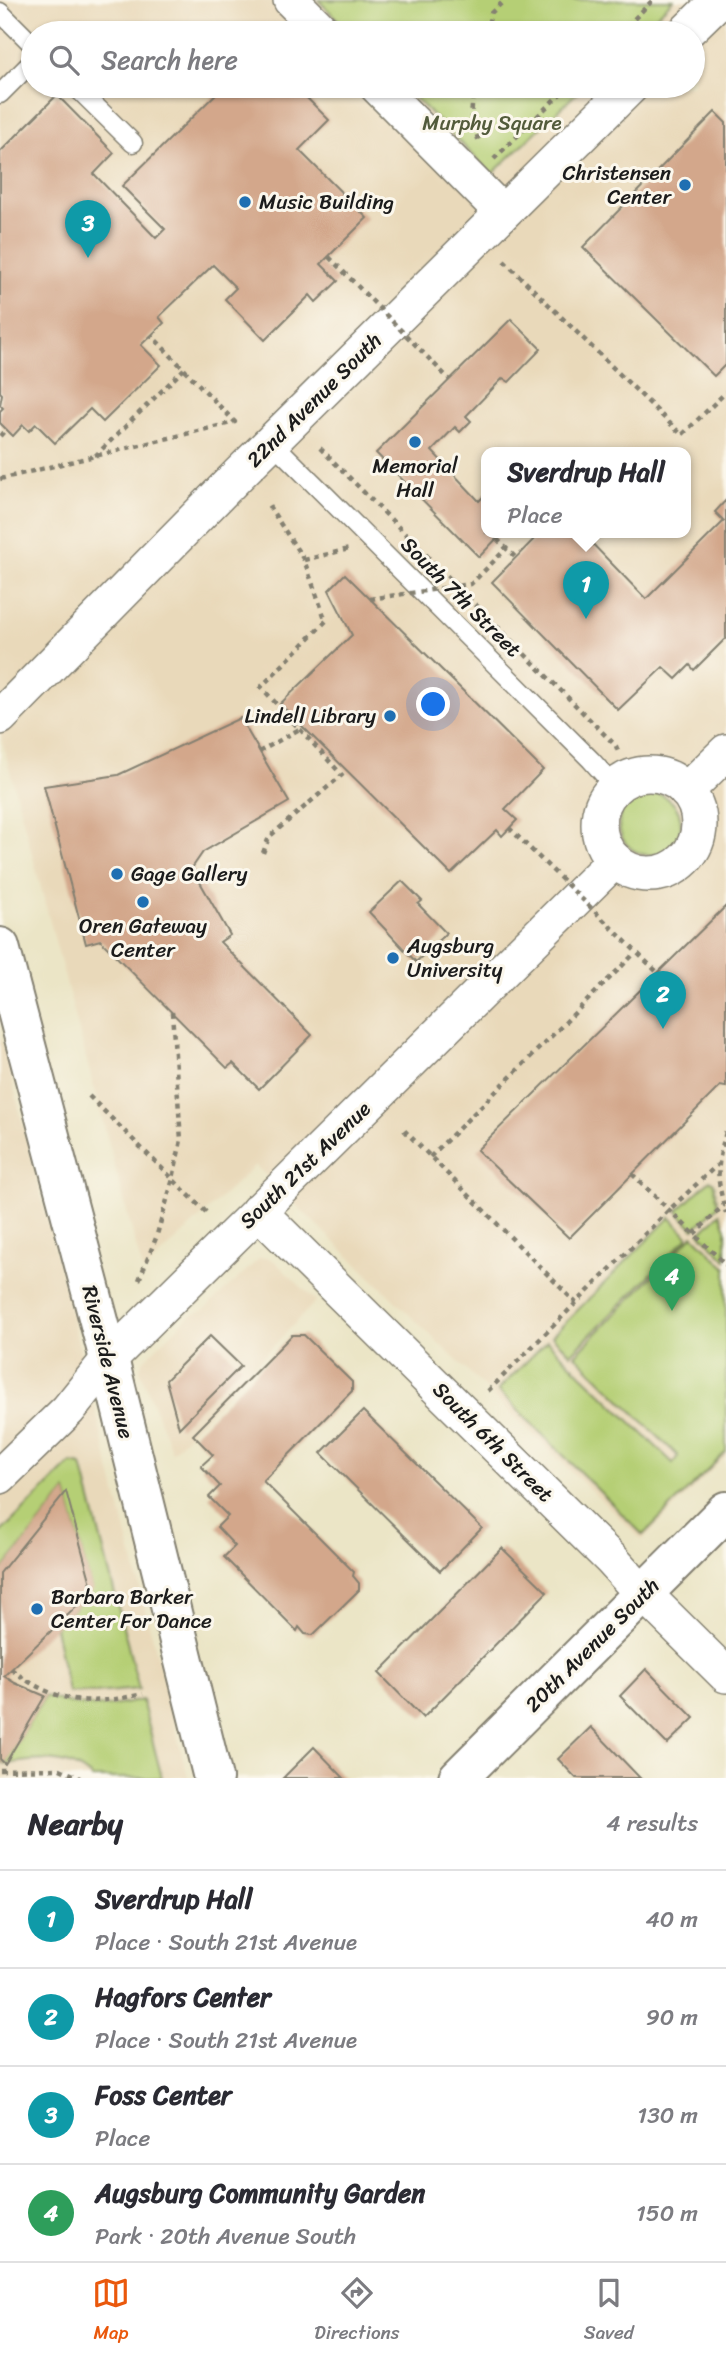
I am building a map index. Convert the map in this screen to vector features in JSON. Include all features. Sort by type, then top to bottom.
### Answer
[{"type":"street","points":[[291,0],[312,21]]},
{"type":"street","points":[[697,21],[719,0]]},
{"type":"street","points":[[389,98],[502,212]]},
{"type":"street","name":"22nd Avenue South","points":[[0,717],[619,98]]},
{"type":"street","points":[[686,790],[726,752]]},
{"type":"street","points":[[644,774],[659,775],[674,780],[686,790],[696,805],[699,821],[698,838],[690,854],[678,865],[662,873],[646,874],[629,870],[615,860],[605,847],[600,824],[605,800],[622,783],[644,774]]},
{"type":"street","name":"South 21st Avenue","points":[[0,1476],[68,1410],[109,1359],[615,860]]},
{"type":"street","name":"Riverside Avenue","points":[[0,947],[109,1359],[213,1778]]},
{"type":"street","name":"South 6th Street","points":[[258,1211],[726,1675]]},
{"type":"street","name":"20th Avenue South","points":[[458,1778],[726,1511]]},
{"type":"lane","points":[[0,12],[21,33]]},
{"type":"lane","points":[[0,94],[21,73]]},
{"type":"lane","points":[[87,98],[133,143]]},
{"type":"lane","name":"South 7th Street","points":[[272,442],[514,683],[622,783]]},
{"type":"path","points":[[489,21],[491,13],[505,0]]},
{"type":"path","points":[[632,21],[653,0]]},
{"type":"path","points":[[473,98],[471,116],[483,153]]},
{"type":"path","points":[[488,166],[556,98]]},
{"type":"path","points":[[328,257],[450,380]]},
{"type":"path","points":[[504,261],[682,435],[726,392]]},
{"type":"path","points":[[0,479],[235,422],[151,335]]},
{"type":"path","points":[[95,456],[184,369]]},
{"type":"path","points":[[0,436],[6,429]]},
{"type":"path","points":[[320,448],[616,746],[622,783]]},
{"type":"path","points":[[262,853],[269,837],[342,775],[261,687],[326,621],[304,560],[267,503]]},
{"type":"path","points":[[497,539],[516,558]]},
{"type":"path","points":[[370,599],[471,584],[507,548]]},
{"type":"path","points":[[304,560],[339,551]]},
{"type":"path","points":[[259,752],[303,727]]},
{"type":"path","points":[[509,828],[657,973]]},
{"type":"path","points":[[430,1157],[634,956]]},
{"type":"path","points":[[139,1280],[156,1237],[181,1140],[172,1012]]},
{"type":"path","points":[[89,1097],[206,1212]]},
{"type":"path","points":[[404,1130],[576,1303]]},
{"type":"path","points":[[726,1132],[717,1165],[719,1190],[726,1213]]},
{"type":"path","points":[[488,1391],[717,1165]]},
{"type":"path","points":[[632,1174],[726,1265]]},
{"type":"path","points":[[694,1234],[724,1205]]},
{"type":"path","points":[[11,1669],[25,1680],[71,1701],[110,1702],[144,1694]]},
{"type":"path","points":[[0,1770],[60,1769],[80,1778]]},
{"type":"shaded area","name":"Augsburg University","points":[[0,0],[726,0],[726,1456],[642,1540],[255,1165],[143,1272],[0,733]]},
{"type":"shaded area","points":[[0,1033],[188,1778],[0,1778]]},
{"type":"shaded area","points":[[260,1258],[274,1261],[316,1301],[172,1452],[141,1373],[143,1361],[189,1316],[204,1310]]},
{"type":"green space","points":[[318,0],[673,0],[651,21],[339,21]]},
{"type":"green space","name":"Murphy Square","points":[[415,98],[571,98],[492,174]]},
{"type":"green space","points":[[650,793],[672,802],[681,824],[672,846],[650,855],[628,846],[619,824],[628,802]]},
{"type":"green space","points":[[710,1180],[714,1183],[718,1206],[694,1229],[677,1211]]},
{"type":"green space","points":[[720,1213],[726,1229],[726,1260],[700,1233]]},
{"type":"green space","points":[[670,1217],[688,1237],[571,1354],[552,1336]]},
{"type":"green space","points":[[693,1235],[726,1268],[726,1452],[643,1535],[498,1390],[547,1341],[673,1463],[678,1456],[575,1355]]},
{"type":"green space","points":[[71,1463],[82,1465],[139,1689],[95,1693],[68,1692],[55,1627],[92,1591],[66,1491],[0,1573],[0,1533]]},
{"type":"green space","points":[[45,1696],[93,1706],[142,1700],[162,1778],[92,1778],[72,1765],[51,1760],[5,1764],[0,1763],[0,1759],[5,1763]]},
{"type":"building","points":[[54,98],[60,98],[114,153],[94,174],[156,238],[165,229],[122,186],[212,98],[307,98],[329,120],[299,150],[367,218],[321,264],[338,281],[316,302],[310,295],[265,340],[225,299],[236,288],[213,265],[159,317],[164,323],[141,345],[161,365],[103,422],[90,409],[55,443],[36,424],[29,431],[23,425],[13,436],[0,423],[0,411],[3,408],[0,405],[0,152]]},
{"type":"building","name":"Christensen Center","points":[[715,112],[726,123],[726,364],[714,376],[583,247]]},
{"type":"building","name":"Memorial Hall","points":[[511,319],[541,349],[509,382],[503,378],[466,416],[471,421],[460,432],[455,427],[432,451],[479,501],[481,499],[481,538],[497,538],[479,557],[376,453]]},
{"type":"building","points":[[726,500],[726,638],[694,670],[690,665],[676,679],[663,667],[618,710],[492,582],[535,538],[587,538],[646,599],[724,521],[715,512]]},
{"type":"building","name":"Lindell Library","points":[[345,574],[543,770],[505,809],[517,820],[502,836],[497,830],[451,874],[280,704],[352,635],[329,590]]},
{"type":"building","name":"Oren Gateway Center","points":[[240,718],[289,802],[203,852],[192,868],[230,935],[220,942],[312,1035],[259,1089],[233,1063],[227,1068],[100,940],[86,944],[44,786],[118,775]]},
{"type":"building","points":[[402,881],[422,901],[418,904],[446,933],[416,962],[369,912]]},
{"type":"building","points":[[726,906],[726,1087],[720,1086],[569,1238],[477,1150]]},
{"type":"building","points":[[292,1335],[304,1335],[352,1382],[352,1391],[263,1481],[354,1572],[353,1576],[359,1583],[359,1590],[313,1635],[305,1634],[299,1627],[297,1631],[224,1557],[235,1546],[217,1527],[228,1516],[209,1497],[220,1486],[201,1466],[213,1455],[193,1435]]},
{"type":"building","points":[[210,1336],[241,1366],[179,1428],[166,1380]]},
{"type":"building","points":[[363,1411],[482,1528],[440,1571],[321,1453]]},
{"type":"building","name":"Barbara Barker Center For Dance","points":[[66,1491],[93,1591],[4,1676],[45,1696],[5,1764],[0,1759],[0,1573]]},
{"type":"building","points":[[502,1548],[547,1592],[423,1718],[379,1673]]},
{"type":"building","points":[[646,1669],[694,1718],[667,1744],[620,1696]]},
{"type":"building","points":[[591,1727],[640,1778],[576,1778],[558,1759]]},
{"type":"building","points":[[314,1747],[344,1778],[283,1778]]},
{"type":"place","name":"Christensen Center","points":[[685,185]]},
{"type":"place","name":"Music Building","points":[[245,202]]},
{"type":"place","name":"Foss Center","points":[[88,258]]},
{"type":"place","name":"Memorial Hall","points":[[415,442]]},
{"type":"place","name":"Sverdrup Hall","points":[[586,619]]},
{"type":"place","name":"Lindell Library","points":[[390,716]]},
{"type":"place","name":"Gage Gallery","points":[[117,874]]},
{"type":"place","name":"Oren Gateway Center","points":[[143,902]]},
{"type":"place","name":"Augsburg University","points":[[393,958]]},
{"type":"place","name":"Hagfors Center","points":[[663,1029]]},
{"type":"place","name":"Augsburg Community Garden","points":[[672,1311]]},
{"type":"place","name":"Barbara Barker Center For Dance","points":[[37,1609]]}]
